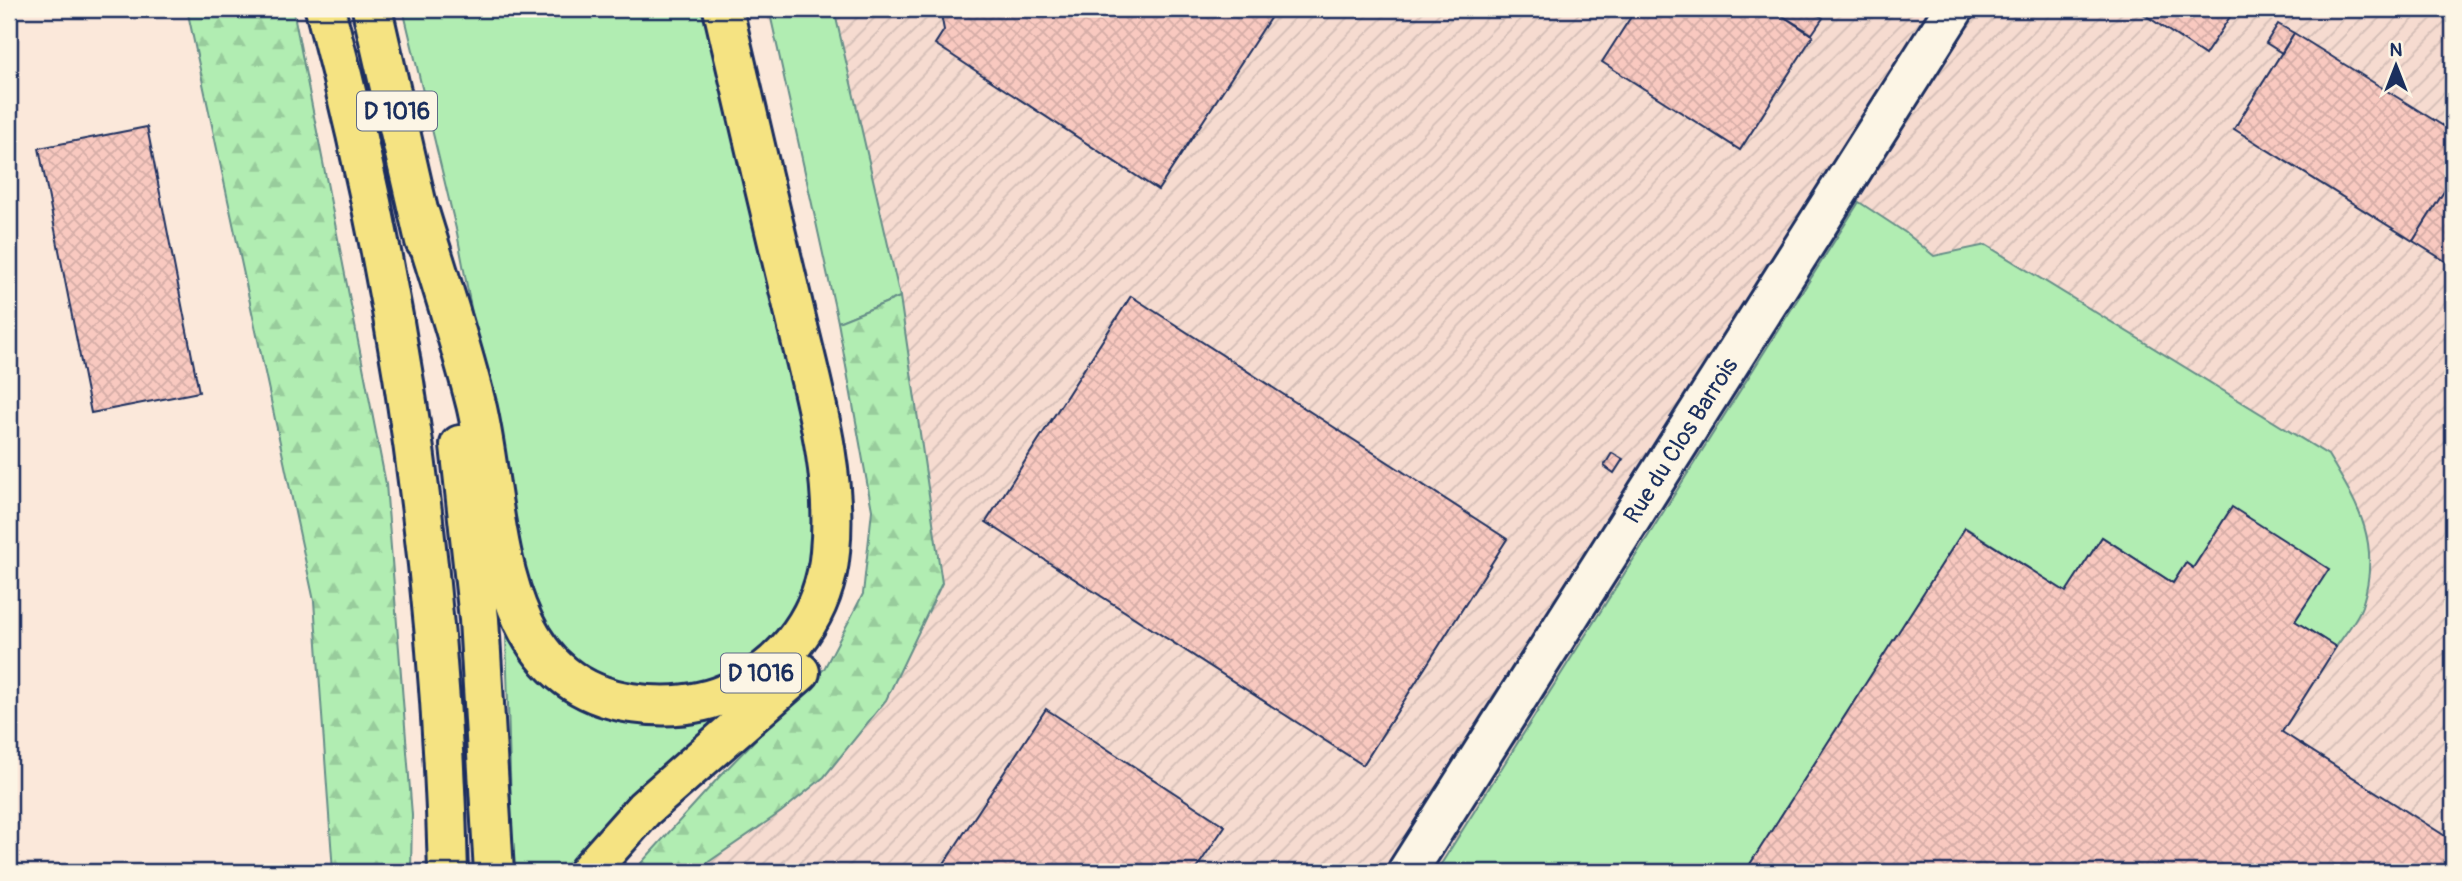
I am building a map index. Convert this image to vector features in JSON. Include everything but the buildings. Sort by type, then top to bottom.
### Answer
[{"type":"highway","name":"D 1016","points":[[325,9],[369,197],[418,470],[442,724],[448,872]]},
{"type":"highway","name":"D 1016","points":[[372,9],[420,215],[456,412],[486,702],[494,872]]},
{"type":"highway","name":"D 1016","points":[[420,215],[476,404],[509,586],[522,622],[538,649],[562,673],[591,691],[641,704],[696,703],[728,693],[754,678],[796,640],[821,596],[830,557],[832,510],[818,414],[723,9]]},
{"type":"highway","name":"D 1016","points":[[588,872],[644,809],[803,669],[834,624],[846,582],[853,526],[846,458],[749,9]]},
{"type":"street","name":"Rue du Clos Barrois","points":[[1407,872],[1954,9]]},
{"type":"shaded area","points":[[762,9],[2453,9],[2453,872],[678,872],[942,583],[860,176]]},
{"type":"green space","points":[[187,9],[293,9],[386,484],[412,815],[411,872],[333,872],[314,601]]},
{"type":"green space","points":[[403,9],[711,9],[822,506],[806,604],[748,672],[662,696],[575,666],[526,601],[457,233]]},
{"type":"green space","points":[[769,9],[834,9],[900,297],[838,322]]},
{"type":"green space","points":[[1859,202],[1906,233],[1934,256],[1986,245],[2328,455],[2358,509],[2368,544],[2368,584],[2354,622],[2336,647],[2295,621],[2328,569],[2193,568],[2186,563],[2173,583],[2102,537],[2066,592],[1966,528],[1745,872],[1436,872]]},
{"type":"green space","points":[[900,297],[942,583],[886,700],[824,777],[781,812],[694,872],[633,872],[720,776],[824,669],[863,594],[872,510],[838,322]]},
{"type":"green space","points":[[506,637],[526,662],[550,684],[745,706],[573,872],[513,872]]}]
